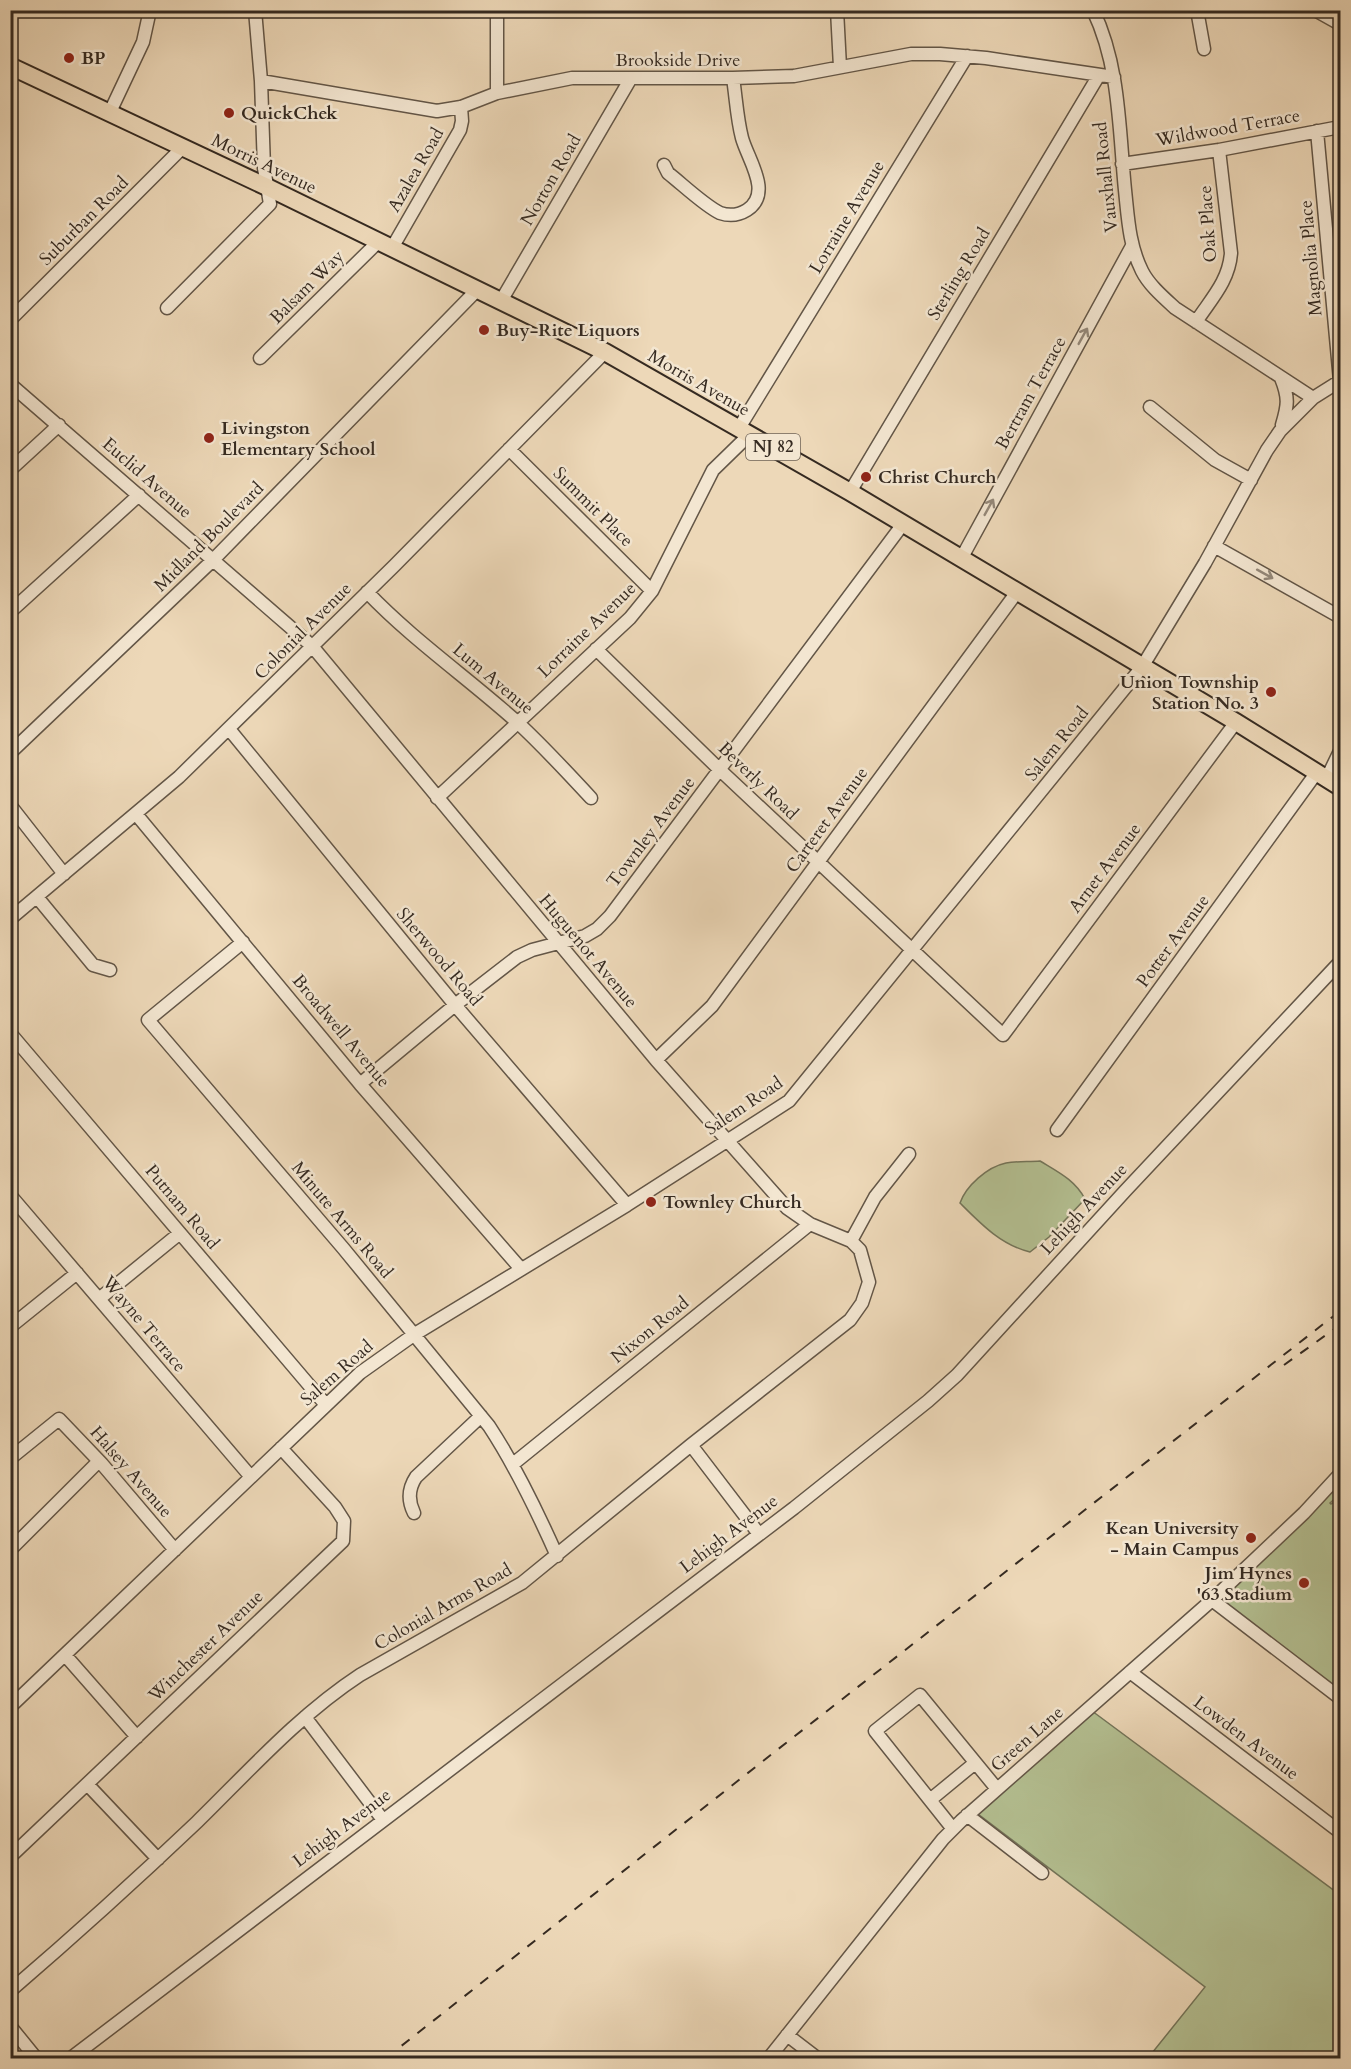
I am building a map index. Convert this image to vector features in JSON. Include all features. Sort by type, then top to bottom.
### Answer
[{"type":"main road","name":"Morris Avenue","points":[[10,66],[267,187],[605,352],[850,492],[1328,779]]},
{"type":"street","points":[[110,112],[143,42],[150,10]]},
{"type":"street","points":[[167,308],[270,204],[264,168],[261,81],[255,10]]},
{"type":"street","points":[[497,10],[497,93]]},
{"type":"street","points":[[837,10],[840,67]]},
{"type":"street","name":"Vauxhall Road","points":[[1093,10],[1102,28],[1114,77],[1130,240],[1142,272],[1159,295],[1196,322],[1313,398]]},
{"type":"street","points":[[1197,10],[1204,49]]},
{"type":"street","points":[[1315,10],[1341,24]]},
{"type":"street","name":"Brookside Drive","points":[[261,81],[426,111],[437,111],[461,107],[497,93],[572,78],[794,76],[911,54],[967,56],[1114,77]]},
{"type":"street","name":"Lorraine Avenue","points":[[436,798],[630,618],[652,591],[712,470],[745,431],[967,56]]},
{"type":"street","name":"Sterling Road","points":[[850,492],[1099,75]]},
{"type":"street","name":"Norton Road","points":[[501,301],[631,78]]},
{"type":"street","points":[[664,165],[668,174],[717,211],[735,215],[751,207],[758,195],[759,186],[742,139],[733,78]]},
{"type":"street","name":"Azalea Road","points":[[385,245],[460,130],[461,107]]},
{"type":"street","name":"Wildwood Terrace","points":[[1122,165],[1219,150],[1341,127]]},
{"type":"street","name":"Magnolia Place","points":[[1317,131],[1340,381]]},
{"type":"street","name":"Suburban Road","points":[[10,320],[183,147]]},
{"type":"street","name":"Oak Place","points":[[1196,322],[1226,277],[1230,267],[1231,253],[1219,150]]},
{"type":"street","name":"Balsam Way","points":[[260,358],[385,245]]},
{"type":"street","name":"Bertram Terrace","points":[[961,559],[1132,246]]},
{"type":"street","name":"Midland Boulevard","points":[[10,753],[213,560],[477,290]]},
{"type":"street","name":"Colonial Avenue","points":[[10,920],[179,777],[367,592],[605,352]]},
{"type":"street","points":[[1280,431],[1288,406],[1287,392],[1281,378]]},
{"type":"street","name":"Salem Road","points":[[10,1707],[360,1373],[415,1334],[627,1205],[789,1101],[1142,667],[1280,431],[1313,398],[1340,381]]},
{"type":"street","name":"Euclid Avenue","points":[[10,384],[312,646]]},
{"type":"street","points":[[1150,406],[1215,460],[1251,480]]},
{"type":"street","points":[[10,470],[59,425]]},
{"type":"street","name":"Summit Place","points":[[509,449],[652,591]]},
{"type":"street","points":[[10,612],[139,495]]},
{"type":"street","name":"Townley Avenue","points":[[360,1084],[455,1005],[518,957],[532,950],[585,936],[597,929],[610,916],[903,524]]},
{"type":"street","points":[[1214,546],[1341,617]]},
{"type":"street","name":"Lum Avenue","points":[[367,592],[391,617],[517,722],[557,760],[591,798]]},
{"type":"street","name":"Carteret Avenue","points":[[656,1060],[712,1006],[1017,592]]},
{"type":"street","name":"Huguenot Avenue","points":[[312,646],[656,1060],[778,1199],[810,1224],[856,1246]]},
{"type":"street","name":"Beverly Road","points":[[596,649],[818,863],[1003,1035]]},
{"type":"street","name":"Arnet Avenue","points":[[1003,1035],[1236,722]]},
{"type":"street","name":"Sherwood Road","points":[[229,729],[455,1005],[627,1205]]},
{"type":"street","name":"Potter Avenue","points":[[1057,1130],[1328,779],[1341,752]]},
{"type":"street","points":[[10,805],[64,874]]},
{"type":"street","name":"Broadwell Avenue","points":[[135,814],[360,1084],[521,1269]]},
{"type":"street","points":[[37,897],[93,965],[110,970]]},
{"type":"street","name":"Minute Arms Road","points":[[243,942],[148,1020],[415,1334],[481,1416],[513,1464],[531,1497],[557,1556]]},
{"type":"street","name":"Lehigh Avenue","points":[[71,2058],[759,1534],[957,1375],[1131,1184],[1341,962]]},
{"type":"street","name":"Putnam Road","points":[[10,1033],[326,1405]]},
{"type":"street","points":[[856,1246],[875,1197],[909,1154]]},
{"type":"street","name":"Wayne Terrace","points":[[10,1195],[251,1477]]},
{"type":"street","name":"Nixon Road","points":[[513,1464],[810,1224]]},
{"type":"street","points":[[99,1299],[180,1233]]},
{"type":"street","name":"Colonial Arms Road","points":[[10,1991],[133,1884],[305,1717],[338,1689],[522,1583],[857,1313],[869,1282],[856,1246]]},
{"type":"street","points":[[10,1327],[77,1273]]},
{"type":"street","points":[[414,1514],[410,1506],[410,1485],[481,1416]]},
{"type":"street","name":"Halsey Avenue","points":[[10,1455],[12,1457],[59,1419],[102,1464],[175,1550]]},
{"type":"street","points":[[691,1445],[759,1534]]},
{"type":"street","name":"Winchester Avenue","points":[[10,1857],[343,1541],[344,1521],[335,1507],[281,1448]]},
{"type":"street","points":[[10,1550],[96,1464],[102,1464]]},
{"type":"street","name":"Green Lane","points":[[768,2058],[953,1829],[1212,1600],[1304,1513],[1341,1474]]},
{"type":"street","points":[[1212,1600],[1341,1698]]},
{"type":"street","points":[[65,1655],[137,1737]]},
{"type":"street","name":"Lowden Avenue","points":[[1130,1672],[1341,1832]]},
{"type":"street","points":[[953,1829],[875,1731],[920,1695],[997,1789]]},
{"type":"street","points":[[305,1717],[383,1820]]},
{"type":"street","points":[[930,1800],[975,1763]]},
{"type":"street","points":[[87,1784],[158,1859]]},
{"type":"street","points":[[967,1815],[1042,1873]]},
{"type":"street","points":[[10,2026],[36,2058]]},
{"type":"street","points":[[787,2035],[817,2058]]},
{"type":"green space","points":[[1040,1161],[1071,1182],[1085,1199],[1049,1237],[1030,1252],[1001,1239],[960,1203],[972,1184],[999,1165]]},
{"type":"green space","points":[[1340,1473],[1340,1494],[1330,1503],[1340,1498],[1340,1698],[1212,1600]]},
{"type":"green space","points":[[1088,1708],[1340,1895],[1340,2058],[1148,2058],[1205,1987],[978,1814]]},
{"type":"railway","points":[[386,2058],[1340,1311]]},
{"type":"railway","points":[[1284,1365],[1340,1325]]},
{"type":"place","name":"BP","points":[[69,58]]},
{"type":"place","name":"QuickChek","points":[[229,113]]},
{"type":"place","name":"Buy-Rite Liquors","points":[[484,330]]},
{"type":"place","name":"Livingston Elementary School","points":[[209,438]]},
{"type":"place","name":"Christ Church","points":[[866,477]]},
{"type":"place","name":"Union Township Station No. 3","points":[[1271,692]]},
{"type":"place","name":"Townley Church","points":[[651,1202]]},
{"type":"place","name":"Kean University - Main Campus","points":[[1251,1538]]},
{"type":"place","name":"Jim Hynes '63 Stadium","points":[[1304,1583]]}]
